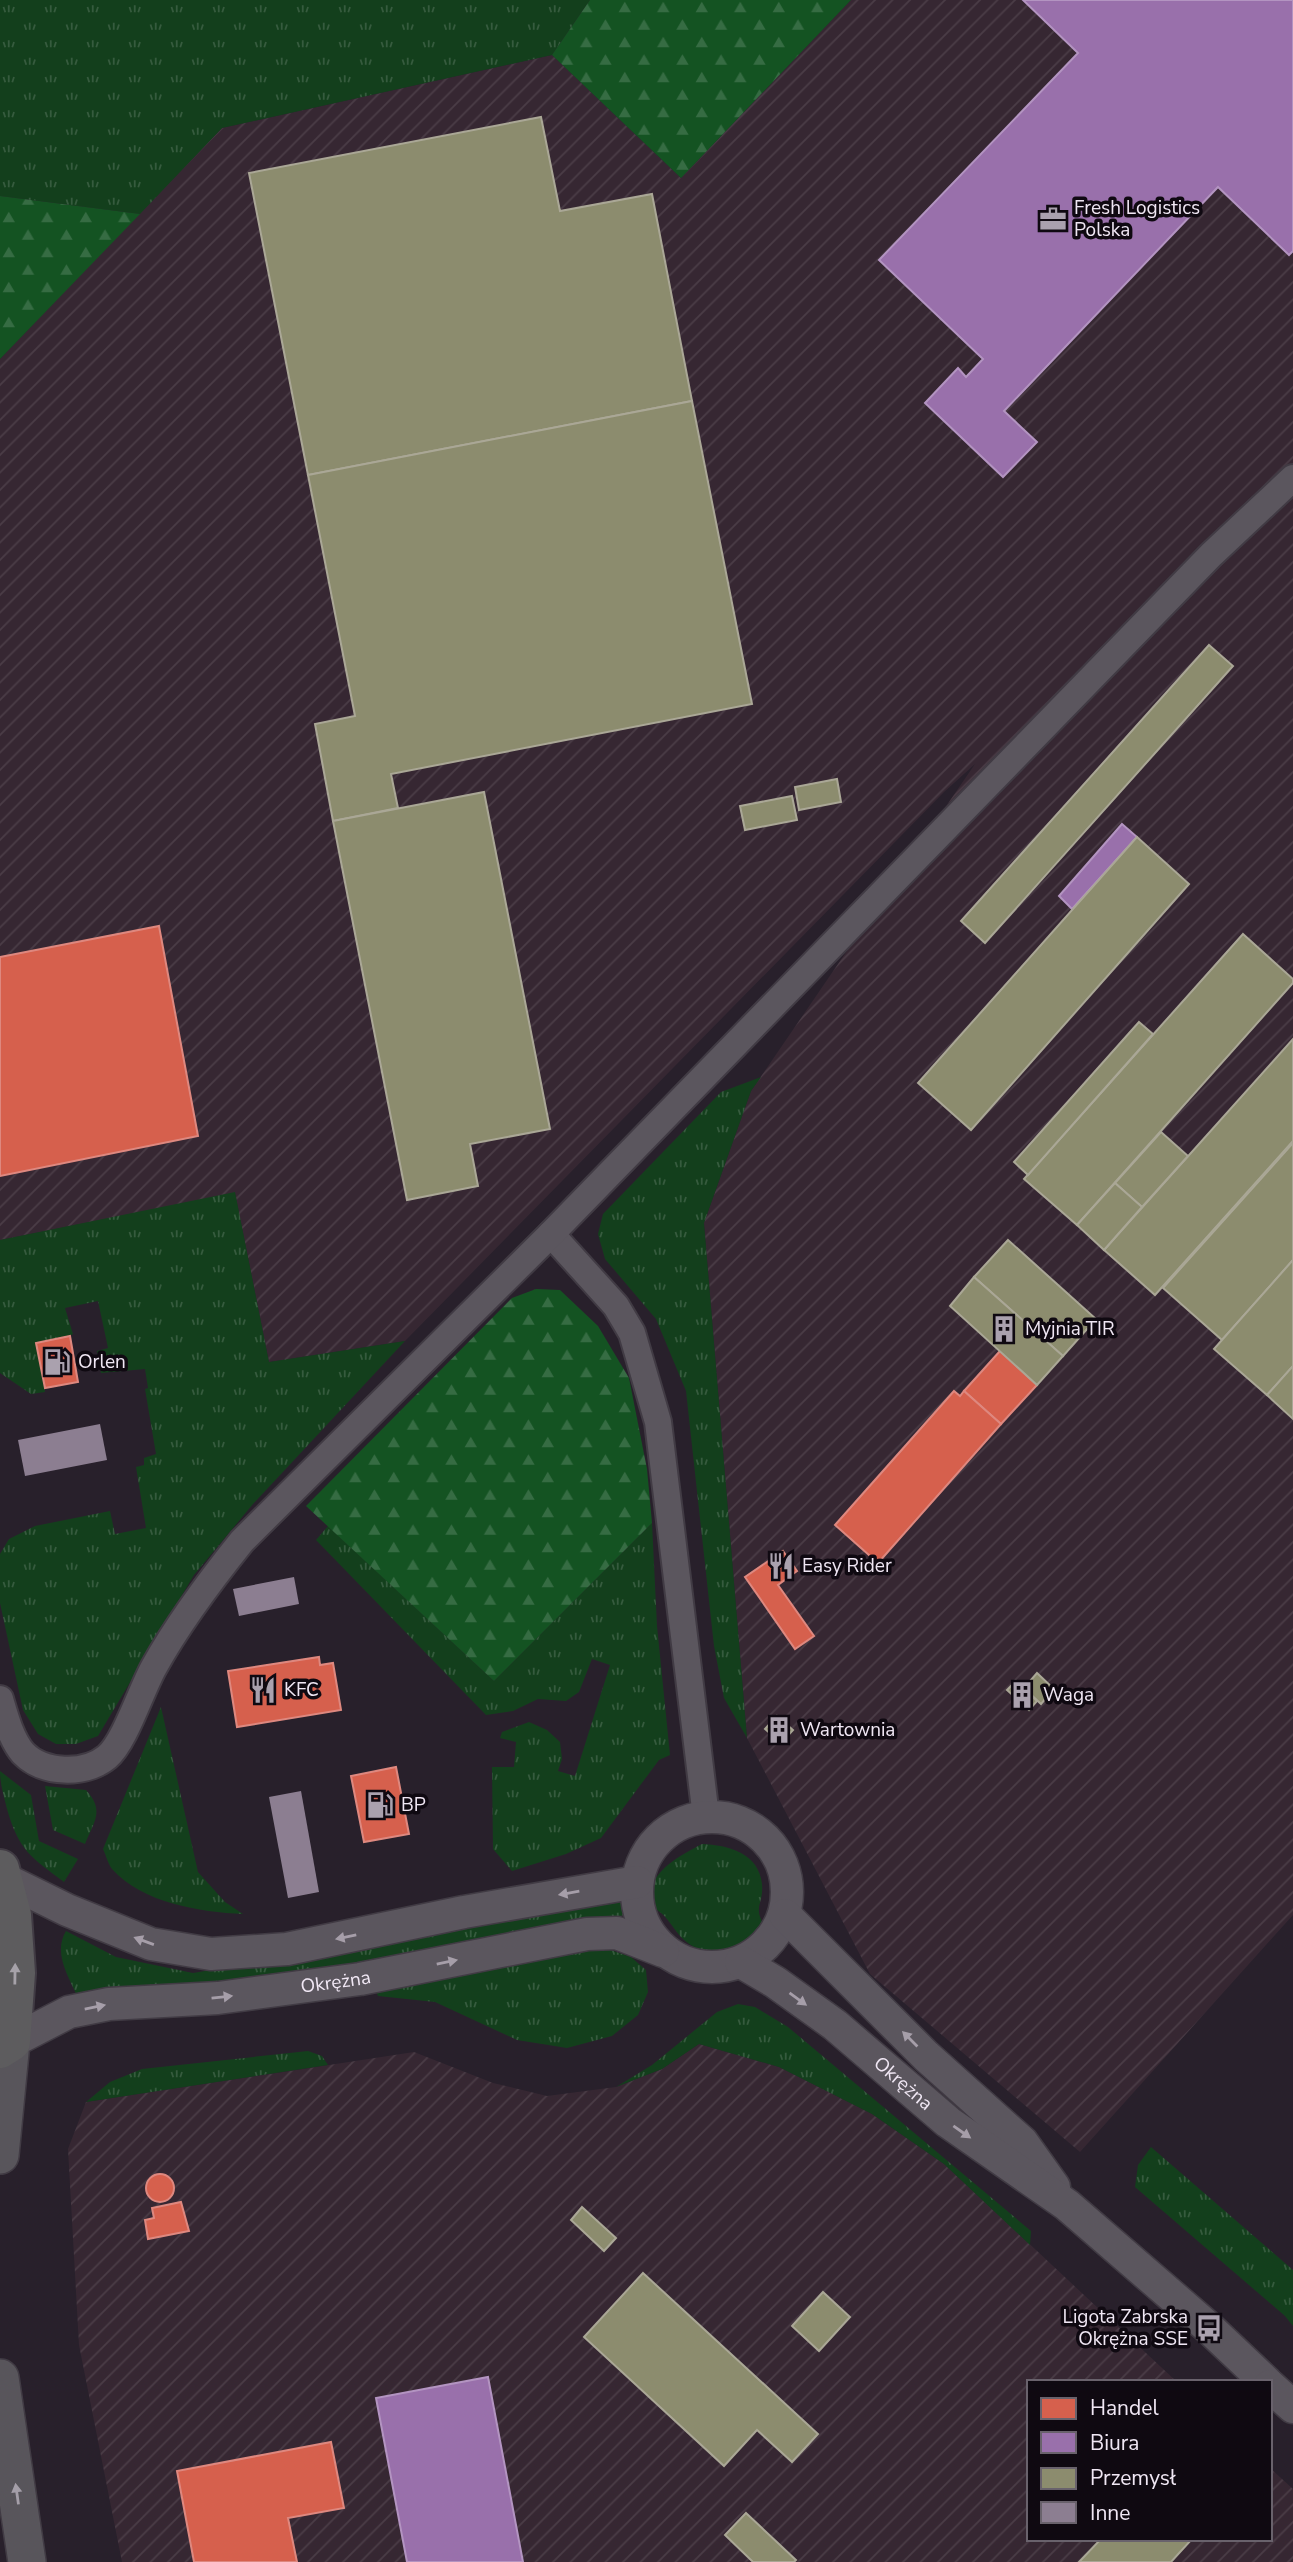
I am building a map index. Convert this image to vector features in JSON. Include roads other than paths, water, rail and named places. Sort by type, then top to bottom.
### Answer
[{"type":"main road","points":[[0,2155],[5,2046],[16,1973],[12,1915],[1,1874]]},
{"type":"main road","points":[[0,2378],[27,2562]]},
{"type":"street","points":[[0,1699],[15,1740],[24,1753],[39,1763],[55,1769],[84,1768],[109,1755],[177,1627],[242,1541],[551,1234],[1211,555],[1293,478]]},
{"type":"street","points":[[551,1234],[616,1306],[632,1334],[658,1422],[706,1817]]},
{"type":"street","points":[[706,1817],[729,1819],[752,1829],[770,1844],[782,1866],[787,1889],[785,1915],[774,1938],[757,1953],[741,1962],[717,1967],[686,1964],[663,1951],[647,1931],[638,1908],[637,1882],[644,1858],[660,1837],[681,1823],[706,1817]]},
{"type":"street","name":"Okrężna","points":[[1,1874],[67,1910],[151,1944],[211,1954],[287,1949],[464,1912],[637,1882]]},
{"type":"street","name":"Okrężna","points":[[785,1915],[926,2056],[1022,2142],[1067,2205]]},
{"type":"street","name":"Okrężna","points":[[5,2046],[69,2012],[109,2004],[218,1998],[360,1979],[587,1934],[617,1933],[663,1951]]},
{"type":"street","name":"Okrężna","points":[[741,1962],[775,1982],[835,2025],[948,2122],[1067,2205],[1264,2380]]},
{"type":"street","points":[[1272,2388],[1293,2407]]},
{"type":"place","name":"Fresh Logistics Polska","points":[[1053,219]]},
{"type":"place","name":"Myjnia TIR","points":[[1004,1329]]},
{"type":"place","name":"Orlen","points":[[57,1362]]},
{"type":"place","name":"Easy Rider","points":[[781,1566]]},
{"type":"place","name":"KFC","points":[[263,1690]]},
{"type":"place","name":"Waga","points":[[1022,1695]]},
{"type":"place","name":"Wartownia","points":[[779,1730]]},
{"type":"place","name":"BP","points":[[380,1805]]},
{"type":"place","name":"Ligota Zabrska Okrężna SSE","points":[[1209,2328]]}]
